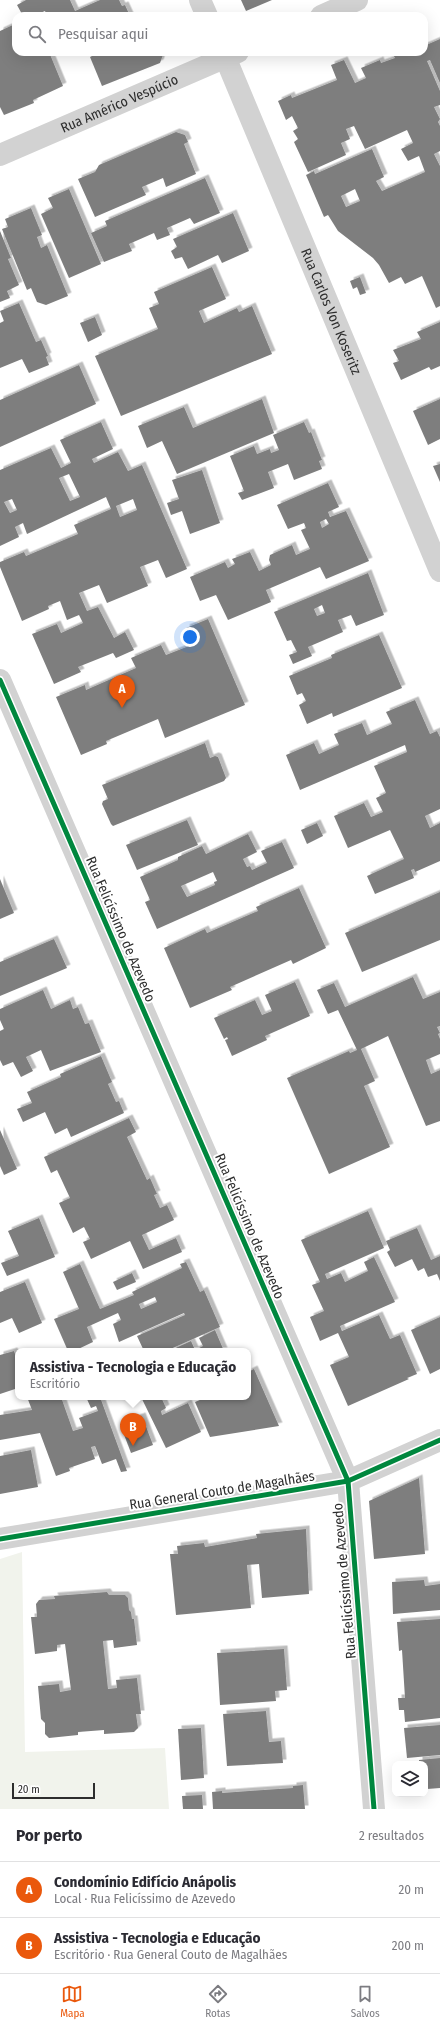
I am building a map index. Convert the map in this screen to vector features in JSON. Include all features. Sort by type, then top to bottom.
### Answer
[{"type":"street","points":[[200,0],[205,12]]},
{"type":"street","points":[[330,12],[358,0]]},
{"type":"street","name":"Rua Américo Vespúcio","points":[[0,155],[224,56]]},
{"type":"street","name":"Rua Carlos Von Koseritz","points":[[230,56],[440,571]]},
{"type":"street","name":"Rua Felicíssimo de Azevedo","points":[[0,680],[348,1481],[374,1809]]},
{"type":"street","name":"Rua General Couto de Magalhães","points":[[0,1539],[348,1481],[440,1440]]},
{"type":"shaded area","points":[[22,1552],[25,1752],[165,1748],[169,1809],[0,1809],[0,1559]]},
{"type":"building","points":[[26,0],[70,0],[75,11],[100,0],[119,0],[122,6],[125,5],[128,12],[21,12],[17,5]]},
{"type":"building","points":[[241,0],[272,0],[246,11]]},
{"type":"building","points":[[12,25],[12,56],[51,56],[63,86],[33,100],[34,103],[4,115],[0,107],[0,31]]},
{"type":"building","points":[[440,39],[440,83],[430,60],[427,61],[440,91],[440,105],[434,107],[440,119],[438,122],[440,126],[440,151],[434,154],[440,166],[440,306],[436,308],[422,276],[405,284],[401,277],[389,283],[379,265],[373,258],[338,231],[328,215],[324,217],[306,175],[314,171],[315,174],[372,149],[384,177],[376,181],[382,191],[425,172],[419,156],[408,161],[401,149],[413,143],[407,130],[365,149],[354,126],[346,129],[350,139],[341,143],[346,155],[308,172],[294,142],[298,139],[293,131],[298,128],[292,116],[286,120],[278,101],[291,95],[292,98],[337,80],[331,65],[344,60],[355,83],[366,78],[361,68],[380,60],[381,63],[395,58],[394,56],[428,56],[428,44]],"holes":[[[355,189],[360,201],[346,207],[341,196]]]},
{"type":"building","points":[[163,56],[160,63],[102,86],[90,57]]},
{"type":"building","points":[[176,132],[185,135],[188,142],[184,144],[196,174],[166,187],[163,178],[142,187],[146,195],[95,217],[78,179],[95,172],[99,165]]},
{"type":"building","points":[[205,178],[220,213],[194,224],[190,218],[167,228],[170,235],[157,240],[154,233],[129,244],[132,251],[104,262],[91,233],[107,226],[105,221]]},
{"type":"building","points":[[69,189],[101,264],[69,278],[41,214],[53,208],[48,198]]},
{"type":"building","points":[[31,208],[42,235],[37,237],[41,248],[47,245],[68,296],[46,305],[37,302],[31,288],[27,290],[2,229],[8,227],[5,219]]},
{"type":"building","points":[[233,213],[249,251],[222,263],[218,255],[188,269],[182,257],[175,259],[171,251],[177,247],[173,239]]},
{"type":"building","points":[[0,231],[11,258],[8,259],[19,285],[7,291],[10,298],[0,302]]},
{"type":"building","points":[[212,267],[226,299],[199,311],[204,323],[237,308],[239,312],[252,306],[272,354],[121,416],[95,356],[158,329],[149,308],[159,304],[154,292]]},
{"type":"building","points":[[360,277],[366,293],[360,295],[357,287],[353,289],[350,281]]},
{"type":"building","points":[[19,303],[36,342],[41,340],[48,356],[46,357],[49,365],[29,373],[22,359],[0,368],[0,323],[4,321],[0,311]]},
{"type":"building","points":[[95,317],[102,335],[88,342],[80,323]]},
{"type":"building","points":[[440,322],[440,366],[431,370],[429,367],[401,380],[393,363],[399,361],[393,350],[421,339],[417,332]]},
{"type":"building","points":[[79,365],[96,404],[0,447],[0,400]]},
{"type":"building","points":[[262,399],[274,433],[177,474],[162,441],[147,448],[138,426],[184,407],[193,428]]},
{"type":"building","points":[[440,399],[440,439],[428,445],[413,411]]},
{"type":"building","points":[[101,422],[113,449],[92,459],[94,463],[118,452],[128,471],[142,465],[187,569],[166,578],[158,560],[140,567],[148,586],[107,603],[99,585],[79,593],[87,611],[98,607],[114,638],[125,632],[134,650],[116,658],[113,653],[78,667],[81,672],[54,684],[32,634],[57,624],[61,633],[83,623],[79,615],[67,620],[60,601],[48,606],[49,609],[22,621],[0,567],[0,562],[24,552],[26,556],[78,534],[74,525],[111,509],[106,497],[27,534],[23,523],[15,527],[19,537],[0,546],[0,470],[51,448],[61,468],[71,463],[60,440]],"holes":[[[69,474],[80,497],[70,501],[59,478]],[[12,499],[17,510],[10,513],[4,502]],[[133,499],[137,510],[120,517],[116,506]]]},
{"type":"building","points":[[304,422],[309,433],[311,432],[322,460],[319,461],[322,469],[294,480],[288,464],[268,472],[274,488],[242,500],[238,493],[244,491],[230,456],[254,446],[257,454],[270,449],[271,453],[279,450],[273,435]]},
{"type":"building","points":[[440,464],[440,482],[433,466]]},
{"type":"building","points":[[202,470],[220,523],[190,534],[182,511],[171,515],[167,503],[179,499],[172,480]]},
{"type":"building","points":[[328,483],[339,507],[328,512],[330,517],[346,511],[369,561],[326,579],[320,567],[266,590],[271,602],[228,620],[216,595],[200,601],[190,577],[225,562],[228,568],[235,564],[232,559],[250,552],[259,571],[271,565],[269,560],[270,555],[292,545],[296,555],[310,549],[301,530],[306,528],[304,523],[288,529],[277,505]],"holes":[[[326,519],[329,524],[322,528],[320,522]]]},
{"type":"building","points":[[368,573],[384,615],[356,626],[351,615],[338,620],[343,632],[308,647],[312,656],[293,664],[289,655],[297,652],[291,640],[287,641],[274,612]],"holes":[[[322,605],[325,613],[317,616],[314,609]]]},
{"type":"building","points":[[208,619],[245,705],[165,738],[158,719],[106,741],[107,744],[81,755],[56,697],[85,685],[86,690],[136,668],[131,658],[161,645],[166,655],[194,644],[186,628]]},
{"type":"building","points":[[379,635],[402,688],[333,717],[332,713],[307,724],[299,705],[306,701],[302,693],[297,695],[289,676],[332,658],[331,655]]},
{"type":"building","points":[[415,700],[430,734],[437,731],[440,737],[440,809],[425,816],[430,828],[440,823],[440,861],[415,872],[414,869],[411,870],[414,878],[375,894],[367,876],[404,859],[390,830],[348,848],[334,816],[364,803],[371,817],[383,812],[376,798],[386,793],[374,766],[407,752],[405,745],[300,790],[286,755],[314,743],[319,754],[339,745],[334,734],[362,723],[367,735],[392,724],[386,712]]},
{"type":"building","points":[[205,743],[210,758],[215,756],[218,757],[226,778],[224,781],[113,826],[111,824],[102,804],[103,801],[108,799],[102,785]]},
{"type":"building","points":[[187,820],[198,845],[137,870],[126,845]]},
{"type":"building","points":[[317,823],[323,836],[307,844],[301,830]]},
{"type":"building","points":[[248,834],[257,852],[243,859],[247,867],[250,866],[252,870],[267,863],[261,851],[282,842],[294,868],[157,929],[145,902],[150,900],[140,877],[178,860],[178,857],[202,846],[206,854]],"holes":[[[213,872],[217,881],[214,882],[215,885],[187,897],[181,886]]]},
{"type":"building","points":[[0,879],[14,913],[0,919]]},
{"type":"building","points":[[299,888],[326,948],[293,964],[291,960],[230,987],[232,990],[190,1008],[164,948],[205,929],[207,933],[258,911],[256,907]]},
{"type":"building","points":[[440,892],[440,940],[362,972],[345,933]]},
{"type":"building","points":[[54,939],[67,968],[0,996],[0,962]]},
{"type":"building","points":[[413,977],[423,999],[440,992],[440,1026],[437,1027],[440,1033],[438,1034],[440,1039],[440,1054],[426,1060],[431,1074],[440,1070],[440,1121],[426,1126],[388,1036],[361,1049],[375,1081],[364,1086],[390,1147],[329,1174],[287,1078],[349,1051],[350,1053],[357,1050],[338,1010],[328,1014],[317,990],[334,983],[345,1007]]},
{"type":"building","points":[[295,982],[310,1016],[265,1036],[267,1040],[232,1056],[225,1040],[228,1039],[227,1037],[224,1039],[214,1018],[255,1000],[262,1015],[272,1011],[265,995]]},
{"type":"building","points":[[43,990],[51,1009],[70,1000],[73,1009],[78,1007],[85,1024],[89,1023],[101,1052],[50,1071],[41,1050],[26,1057],[33,1071],[21,1077],[13,1062],[3,1066],[0,1060],[0,1031],[4,1029],[0,1020],[0,1009]]},
{"type":"building","points":[[101,1056],[112,1082],[108,1084],[116,1102],[119,1101],[124,1113],[71,1137],[67,1128],[55,1134],[45,1112],[23,1122],[17,1109],[32,1103],[27,1092],[61,1077],[60,1074]]},
{"type":"building","points":[[129,1118],[136,1132],[127,1137],[147,1180],[150,1178],[157,1194],[154,1195],[160,1208],[167,1205],[174,1220],[142,1235],[149,1250],[176,1238],[182,1252],[143,1269],[130,1241],[91,1259],[83,1242],[90,1239],[84,1227],[73,1233],[59,1203],[70,1198],[57,1170],[51,1173],[44,1157]]},
{"type":"building","points":[[0,1130],[17,1169],[4,1175],[0,1166]]},
{"type":"building","points":[[368,1211],[384,1248],[325,1274],[327,1279],[341,1273],[345,1282],[368,1271],[364,1262],[374,1257],[395,1302],[340,1326],[342,1331],[379,1315],[390,1339],[400,1335],[417,1374],[348,1406],[330,1365],[349,1357],[338,1333],[320,1341],[310,1317],[324,1311],[312,1285],[320,1282],[301,1240]]},
{"type":"building","points":[[39,1218],[55,1257],[7,1276],[1,1263],[19,1256],[8,1231]]},
{"type":"building","points":[[417,1228],[431,1260],[440,1256],[440,1281],[437,1274],[428,1277],[424,1268],[418,1271],[412,1259],[395,1267],[387,1252],[390,1250],[386,1241]]},
{"type":"building","points":[[186,1262],[200,1292],[204,1290],[220,1327],[173,1348],[143,1348],[137,1336],[185,1315],[184,1313],[119,1342],[113,1324],[121,1320],[118,1313],[87,1327],[93,1342],[80,1348],[67,1348],[54,1319],[79,1309],[63,1272],[80,1264],[100,1309],[134,1295],[132,1292],[182,1268],[180,1264]],"holes":[[[155,1297],[157,1302],[141,1309],[139,1304]]]},
{"type":"building","points":[[132,1273],[136,1282],[117,1290],[113,1282]]},
{"type":"building","points":[[25,1282],[42,1323],[19,1333],[12,1318],[0,1323],[0,1292]]},
{"type":"building","points":[[440,1317],[440,1369],[430,1374],[411,1330]]},
{"type":"building","points":[[215,1330],[223,1348],[199,1348],[203,1346],[199,1338]]},
{"type":"building","points":[[191,1341],[194,1348],[176,1348]]},
{"type":"building","points":[[14,1351],[15,1354],[15,1389],[0,1394],[0,1355]]},
{"type":"building","points":[[254,1369],[279,1426],[210,1437],[195,1402],[200,1400],[251,1400],[251,1370]]},
{"type":"building","points":[[28,1400],[62,1400],[73,1431],[83,1428],[79,1418],[98,1411],[96,1406],[91,1408],[87,1400],[101,1400],[127,1471],[121,1472],[116,1459],[102,1464],[95,1446],[91,1447],[95,1459],[69,1468],[70,1471],[56,1476],[40,1433],[0,1440],[0,1415],[32,1410]]},
{"type":"building","points":[[142,1400],[162,1400],[166,1408],[161,1411],[162,1415],[188,1403],[201,1432],[166,1448]]},
{"type":"building","points":[[142,1416],[153,1445],[131,1453],[120,1424]]},
{"type":"building","points":[[31,1450],[38,1487],[0,1494],[0,1456]]},
{"type":"building","points":[[419,1478],[425,1554],[374,1559],[369,1501]]},
{"type":"building","points":[[306,1529],[309,1594],[262,1598],[259,1564],[247,1565],[251,1608],[176,1615],[170,1554],[178,1554],[177,1546],[204,1543],[205,1547],[257,1538],[256,1534]]},
{"type":"building","points":[[424,1580],[425,1586],[440,1584],[440,1610],[393,1614],[392,1582]]},
{"type":"building","points":[[107,1592],[109,1595],[125,1595],[128,1598],[129,1610],[131,1612],[132,1619],[134,1619],[137,1645],[114,1648],[113,1640],[103,1641],[108,1689],[117,1688],[116,1680],[137,1678],[141,1714],[136,1714],[138,1728],[134,1732],[104,1734],[104,1730],[78,1732],[78,1735],[49,1738],[45,1734],[45,1723],[41,1719],[38,1686],[59,1684],[60,1692],[71,1690],[65,1644],[57,1645],[57,1651],[35,1654],[31,1617],[37,1617],[36,1604],[39,1600],[55,1599],[54,1596]]},
{"type":"building","points":[[440,1619],[440,1718],[405,1722],[404,1710],[399,1710],[398,1698],[405,1698],[402,1650],[399,1651],[397,1622]]},
{"type":"building","points":[[284,1649],[287,1690],[275,1691],[276,1701],[220,1705],[217,1653]]},
{"type":"building","points":[[266,1711],[269,1742],[281,1741],[283,1763],[227,1766],[223,1714]]},
{"type":"building","points":[[440,1725],[440,1755],[407,1758],[404,1728]]},
{"type":"building","points":[[201,1728],[204,1778],[181,1780],[178,1729]]},
{"type":"building","points":[[440,1758],[440,1788],[428,1789],[428,1761],[419,1760]]},
{"type":"building","points":[[303,1785],[305,1809],[213,1809],[212,1792],[222,1791],[222,1793],[293,1788],[293,1786]]},
{"type":"building","points":[[202,1795],[203,1809],[183,1809],[182,1796]]},
{"type":"cycle path","points":[[0,680],[348,1481],[374,1809]]},
{"type":"cycle path","points":[[0,1539],[348,1481],[440,1440]]},
{"type":"place","name":"Condomínio Edifício Anápolis","points":[[122,708]]},
{"type":"place","name":"Assistiva - Tecnologia e Educação","points":[[133,1446]]}]
